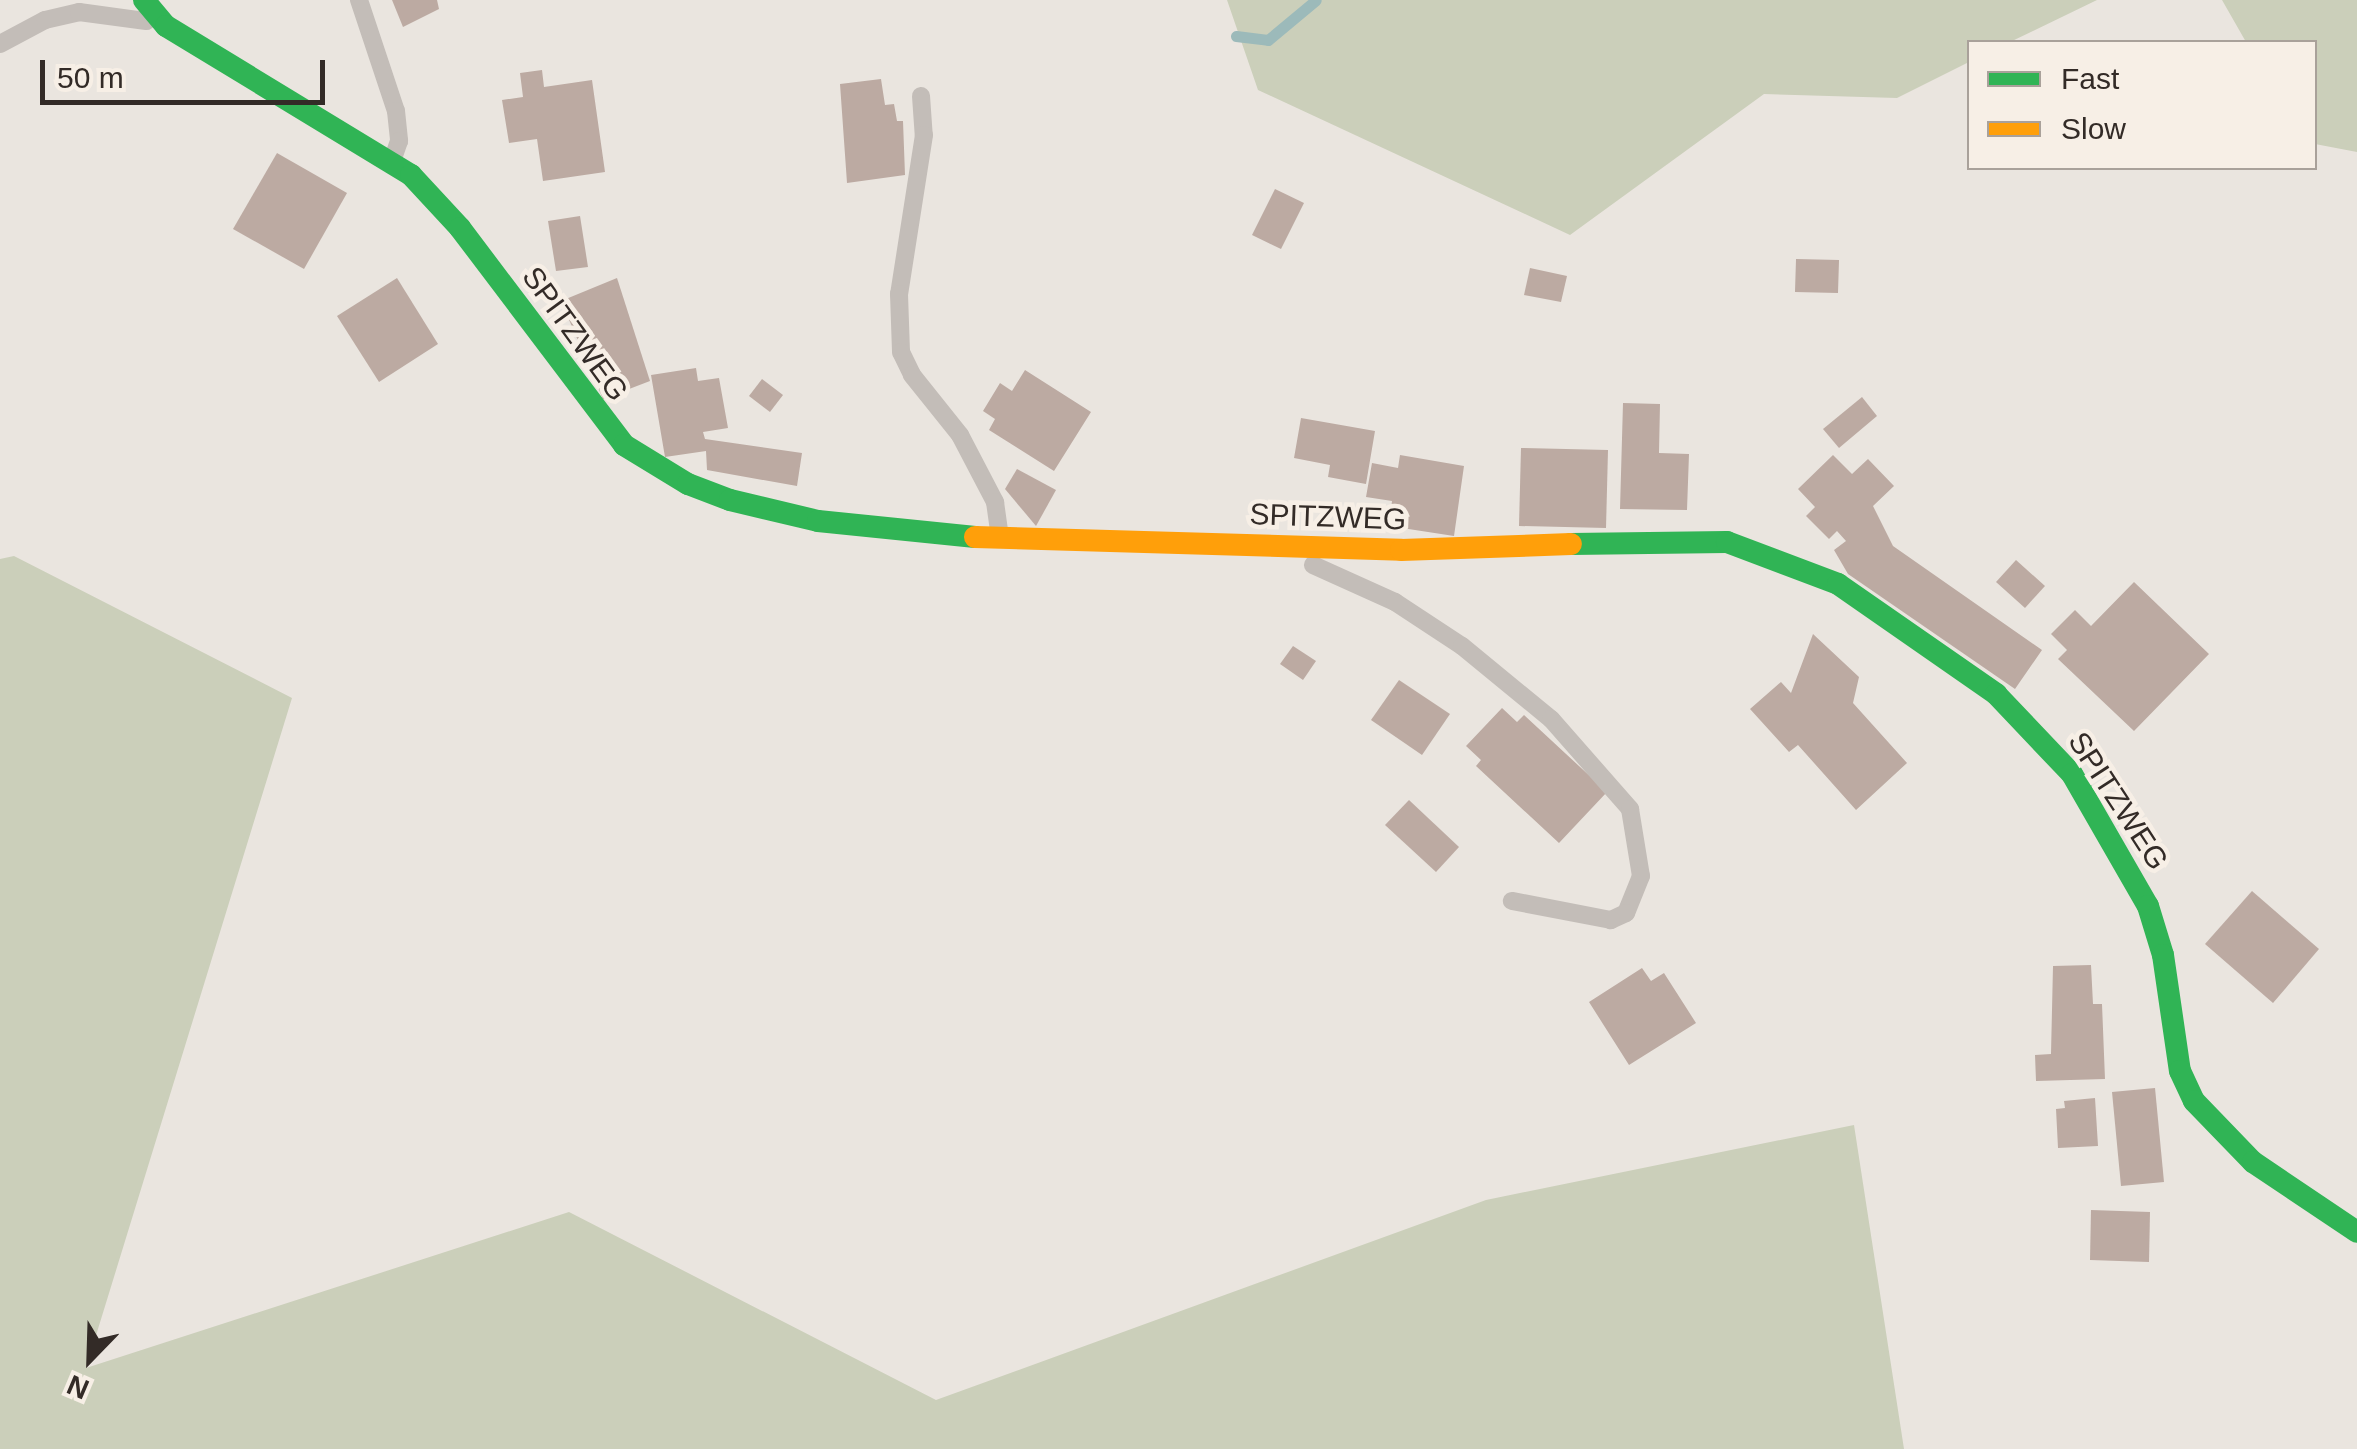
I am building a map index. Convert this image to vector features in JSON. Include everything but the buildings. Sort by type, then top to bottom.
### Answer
[{"type":"street","name":"SPITZWEG","points":[[144,0],[166,26],[392,162],[460,228],[599,419],[648,462],[688,484],[773,513],[1001,542],[1295,548],[1698,539],[1794,566],[1884,612],[1996,694],[2072,774],[2148,906],[2180,1072],[2194,1101],[2254,1162],[2357,1232]]},
{"type":"lane","points":[[45,20],[63,0]]},
{"type":"lane","points":[[359,0],[396,111],[399,141],[392,162]]},
{"type":"lane","points":[[0,44],[45,20],[79,12],[166,26]]},
{"type":"lane","points":[[920,96],[924,135],[899,294],[901,352],[960,435],[995,502],[1001,542]]},
{"type":"lane","points":[[1295,548],[1308,563],[1396,602],[1462,646],[1551,719],[1630,809],[1641,876],[1626,913],[1611,920],[1512,901]]},
{"type":"green space","points":[[1227,0],[2097,0],[2014,40],[1967,40],[1967,63],[1897,98],[1764,94],[1570,235],[1258,90]]},
{"type":"green space","points":[[2222,0],[2357,0],[2357,152],[2317,144],[2317,40],[2245,40]]},
{"type":"green space","points":[[14,556],[292,698],[86,1368],[569,1212],[936,1400],[1486,1200],[1854,1125],[1904,1449],[0,1449],[0,559]]},
{"type":"waterway","points":[[1236,36],[1268,40],[1316,0]]},
{"type":"traffic: fast","points":[[144,0],[166,26],[411,175],[460,228],[624,445],[688,484],[730,500],[818,521],[975,537]]},
{"type":"traffic: fast","points":[[1571,544],[1727,542],[1838,584],[1996,694],[2072,774],[2148,906],[2163,955],[2180,1071],[2194,1101],[2253,1162],[2357,1232]]},
{"type":"traffic: slow","points":[[975,537],[1401,550],[1571,544]]}]
